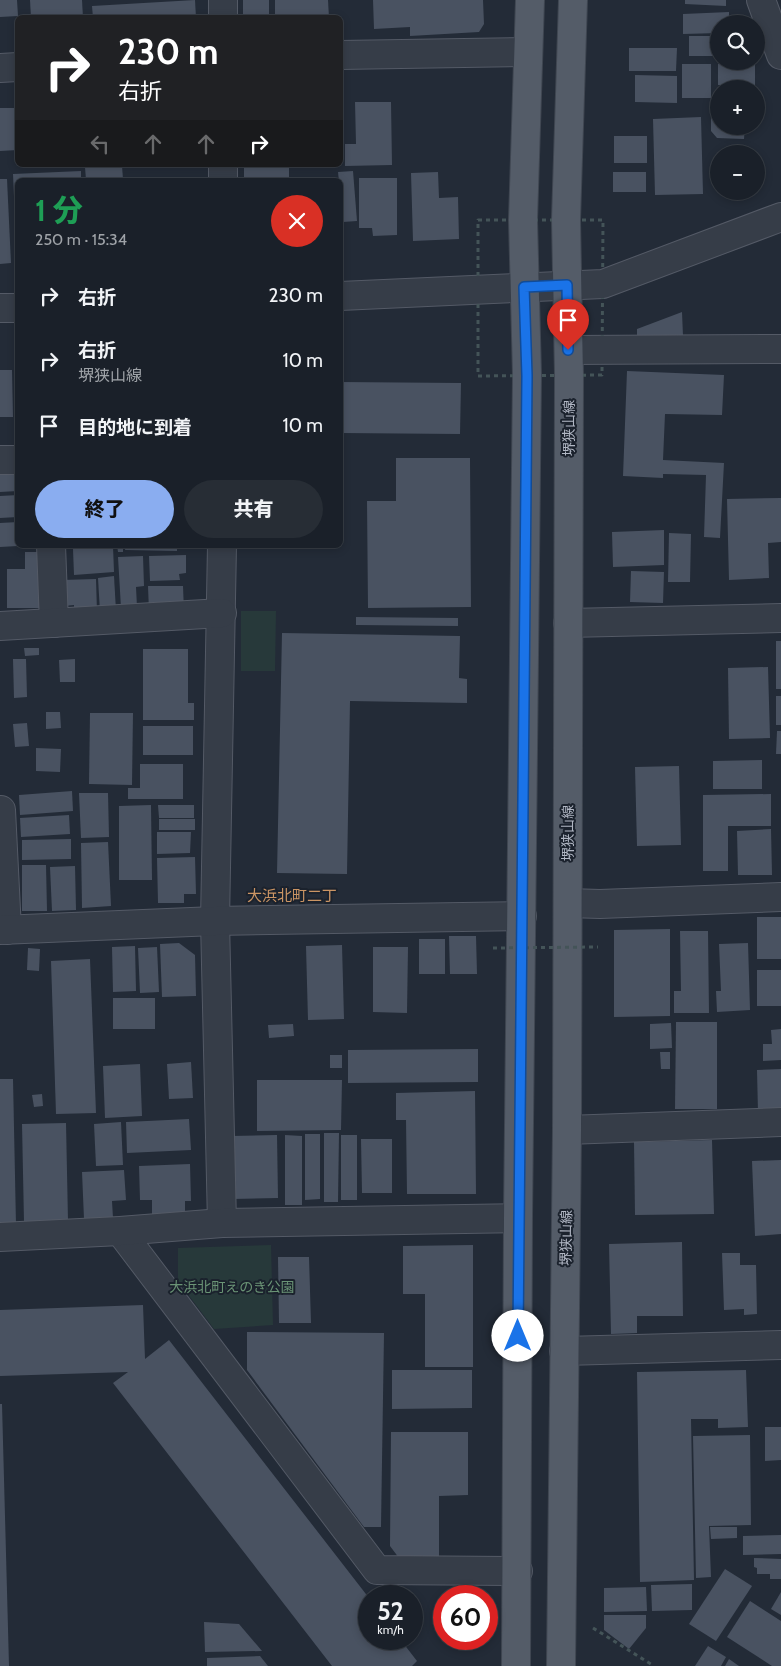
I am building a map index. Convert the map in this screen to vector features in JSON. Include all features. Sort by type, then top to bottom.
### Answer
[{"type":"main road","points":[[516,1666],[518,1572],[518,1218],[527,376],[523,220],[530,0]]},
{"type":"main road","name":"堺狭山線","points":[[561,1666],[568,1130],[568,350],[566,220],[573,0]]},
{"type":"street","points":[[223,0],[223,15]]},
{"type":"street","points":[[770,15],[781,55]]},
{"type":"street","points":[[343,55],[528,52]]},
{"type":"street","points":[[0,68],[15,67]]},
{"type":"street","points":[[343,296],[602,284],[781,217]]},
{"type":"street","points":[[0,308],[15,308]]},
{"type":"street","points":[[568,350],[781,349]]},
{"type":"street","points":[[0,460],[15,460]]},
{"type":"street","points":[[51,548],[54,623]]},
{"type":"street","points":[[222,548],[215,921],[222,1223]]},
{"type":"street","points":[[0,626],[222,613]]},
{"type":"street","points":[[568,623],[781,618]]},
{"type":"street","points":[[1,810],[3,930],[215,921],[522,916]]},
{"type":"street","points":[[568,903],[600,904],[781,897]]},
{"type":"street","points":[[568,1130],[781,1122]]},
{"type":"street","points":[[0,1237],[120,1231],[222,1223],[518,1218]]},
{"type":"street","points":[[120,1231],[377,1570],[518,1572]]},
{"type":"street","points":[[564,1351],[781,1345]]},
{"type":"path","points":[[493,948],[598,947]]},
{"type":"path","points":[[593,1628],[654,1666]]},
{"type":"green space","points":[[241,611],[276,611],[275,671],[241,671]]},
{"type":"green space","name":"大浜北町えのき公園","points":[[271,1245],[273,1325],[214,1329],[178,1281],[178,1248]]},
{"type":"building","points":[[0,0],[17,0],[18,15],[0,17]]},
{"type":"building","points":[[30,0],[82,0],[83,15],[31,15]]},
{"type":"building","points":[[195,0],[196,15],[93,15],[92,6]]},
{"type":"building","points":[[243,0],[269,0],[269,15],[243,15]]},
{"type":"building","points":[[275,0],[328,0],[329,15],[275,15]]},
{"type":"building","points":[[373,0],[483,0],[484,24],[479,32],[410,36],[410,27],[374,29]]},
{"type":"building","points":[[685,0],[726,0],[726,6],[685,4]]},
{"type":"building","points":[[729,12],[729,15],[710,15],[710,33],[683,34],[683,14]]},
{"type":"building","points":[[689,36],[710,36],[710,56],[689,56]]},
{"type":"building","points":[[629,48],[677,48],[676,71],[629,71]]},
{"type":"building","points":[[682,64],[710,64],[710,98],[682,98]]},
{"type":"building","points":[[718,70],[755,70],[755,80],[718,80]]},
{"type":"building","points":[[635,75],[677,76],[677,103],[635,102]]},
{"type":"building","points":[[355,102],[391,102],[392,165],[345,166],[345,144],[356,144]]},
{"type":"building","points":[[0,108],[15,108],[15,150],[0,151]]},
{"type":"building","points":[[701,117],[703,194],[655,195],[653,119]]},
{"type":"building","points":[[714,135],[744,135],[744,139],[717,138]]},
{"type":"building","points":[[614,136],[647,136],[647,163],[614,163]]},
{"type":"building","points":[[85,167],[122,167],[123,178],[86,178]]},
{"type":"building","points":[[244,167],[289,168],[289,178],[244,178]]},
{"type":"building","points":[[81,171],[81,178],[15,178],[15,219],[13,174]]},
{"type":"building","points":[[353,171],[357,221],[343,222],[343,178],[339,178],[338,172]]},
{"type":"building","points":[[438,172],[439,198],[458,197],[459,239],[413,241],[411,173]]},
{"type":"building","points":[[613,172],[646,172],[646,192],[613,192]]},
{"type":"building","points":[[359,178],[397,178],[397,235],[373,236],[372,228],[359,228]]},
{"type":"building","points":[[0,179],[7,179],[11,263],[0,264]]},
{"type":"building","points":[[682,312],[683,336],[637,338],[637,329]]},
{"type":"building","points":[[0,370],[12,370],[13,417],[0,417]]},
{"type":"building","points":[[627,371],[724,375],[722,415],[665,414],[663,460],[724,463],[720,538],[704,537],[706,475],[663,474],[663,478],[623,476]]},
{"type":"building","points":[[343,382],[461,383],[460,434],[343,433]]},
{"type":"building","points":[[396,458],[470,458],[471,607],[368,608],[367,501],[396,501]]},
{"type":"building","points":[[15,469],[15,491],[0,492],[0,470]]},
{"type":"building","points":[[15,495],[15,517],[0,518],[0,496]]},
{"type":"building","points":[[781,498],[781,542],[768,543],[769,578],[729,580],[727,499]]},
{"type":"building","points":[[15,522],[15,546],[0,547],[0,523]]},
{"type":"building","points":[[664,530],[664,565],[613,567],[612,532]]},
{"type":"building","points":[[669,533],[691,534],[690,582],[668,582]]},
{"type":"building","points":[[113,548],[114,572],[74,575],[73,549]]},
{"type":"building","points":[[117,548],[123,548],[123,552],[118,552]]},
{"type":"building","points":[[125,548],[177,548],[177,551],[125,550]]},
{"type":"building","points":[[25,552],[40,552],[41,608],[7,608],[7,569],[25,569]]},
{"type":"building","points":[[186,555],[186,573],[179,574],[180,580],[150,581],[149,556]]},
{"type":"building","points":[[143,556],[144,586],[136,587],[137,607],[121,608],[118,557]]},
{"type":"building","points":[[631,571],[664,572],[663,603],[630,602]]},
{"type":"building","points":[[114,576],[116,611],[100,612],[98,578]]},
{"type":"building","points":[[96,579],[97,612],[74,613],[74,605],[63,606],[62,580]]},
{"type":"building","points":[[148,586],[183,586],[184,611],[149,612]]},
{"type":"building","points":[[356,617],[458,618],[458,626],[356,625]]},
{"type":"building","points":[[282,633],[460,636],[459,678],[467,679],[467,703],[350,701],[347,874],[277,873]]},
{"type":"building","points":[[776,641],[781,641],[781,689],[776,689]]},
{"type":"building","points":[[24,648],[39,648],[39,655],[25,656]]},
{"type":"building","points":[[143,649],[188,649],[188,703],[194,703],[194,720],[143,720]]},
{"type":"building","points":[[13,659],[26,659],[27,697],[14,698]]},
{"type":"building","points":[[75,659],[75,682],[60,682],[59,660]]},
{"type":"building","points":[[768,667],[770,738],[729,739],[728,668]]},
{"type":"building","points":[[776,696],[781,696],[781,725],[776,725]]},
{"type":"building","points":[[46,712],[60,712],[61,728],[46,729]]},
{"type":"building","points":[[90,713],[133,713],[132,785],[89,784]]},
{"type":"building","points":[[27,723],[29,746],[15,747],[13,724]]},
{"type":"building","points":[[143,726],[193,726],[193,755],[143,755]]},
{"type":"building","points":[[777,731],[781,731],[781,754],[776,754]]},
{"type":"building","points":[[36,748],[61,749],[60,772],[36,771]]},
{"type":"building","points":[[762,760],[762,789],[713,789],[713,761]]},
{"type":"building","points":[[140,764],[183,764],[183,799],[128,799],[128,788],[140,788]]},
{"type":"building","points":[[679,766],[681,845],[637,846],[635,767]]},
{"type":"building","points":[[72,791],[73,811],[20,815],[19,795]]},
{"type":"building","points":[[79,793],[108,793],[109,837],[81,838]]},
{"type":"building","points":[[771,794],[771,826],[728,826],[728,871],[703,871],[703,795]]},
{"type":"building","points":[[151,805],[152,880],[119,880],[119,806]]},
{"type":"building","points":[[158,805],[194,805],[194,818],[159,818]]},
{"type":"building","points":[[69,815],[70,834],[21,837],[20,818]]},
{"type":"building","points":[[159,819],[195,819],[195,830],[159,830]]},
{"type":"building","points":[[771,829],[772,875],[738,875],[737,831]]},
{"type":"building","points":[[157,832],[191,832],[190,853],[157,854]]},
{"type":"building","points":[[71,839],[71,859],[22,860],[22,840]]},
{"type":"building","points":[[108,842],[111,906],[82,908],[81,843]]},
{"type":"building","points":[[195,857],[196,894],[184,894],[184,903],[158,903],[157,858]]},
{"type":"building","points":[[22,865],[46,865],[47,911],[22,911]]},
{"type":"building","points":[[75,866],[76,910],[52,911],[50,867]]},
{"type":"building","points":[[757,917],[781,917],[781,959],[757,959]]},
{"type":"building","points":[[670,929],[670,1016],[614,1017],[614,930]]},
{"type":"building","points":[[680,931],[708,931],[709,1013],[674,1013],[674,991],[681,991]]},
{"type":"building","points":[[449,936],[476,936],[477,974],[450,974]]},
{"type":"building","points":[[419,939],[445,939],[445,974],[419,974]]},
{"type":"building","points":[[179,943],[195,955],[196,996],[162,997],[160,944]]},
{"type":"building","points":[[748,943],[750,1010],[717,1012],[716,991],[721,991],[719,944]]},
{"type":"building","points":[[342,945],[344,1019],[308,1020],[306,946]]},
{"type":"building","points":[[135,946],[136,991],[113,992],[112,947]]},
{"type":"building","points":[[157,947],[159,992],[140,993],[138,948]]},
{"type":"building","points":[[373,947],[408,947],[407,1013],[373,1012]]},
{"type":"building","points":[[28,948],[40,949],[39,971],[27,970]]},
{"type":"building","points":[[90,959],[96,1113],[56,1114],[51,961]]},
{"type":"building","points":[[757,970],[781,970],[781,1006],[757,1006]]},
{"type":"building","points":[[113,998],[155,998],[155,1029],[113,1029]]},
{"type":"building","points":[[676,1022],[717,1022],[717,1109],[675,1109]]},
{"type":"building","points":[[671,1023],[672,1048],[650,1049],[650,1024]]},
{"type":"building","points":[[293,1024],[294,1036],[269,1038],[268,1025]]},
{"type":"building","points":[[781,1029],[781,1060],[763,1061],[763,1044],[772,1044],[771,1030]]},
{"type":"building","points":[[478,1049],[478,1082],[348,1083],[348,1050]]},
{"type":"building","points":[[660,1052],[670,1052],[670,1069],[661,1069]]},
{"type":"building","points":[[330,1055],[342,1055],[342,1068],[330,1068]]},
{"type":"building","points":[[191,1062],[193,1098],[169,1099],[167,1064]]},
{"type":"building","points":[[140,1064],[142,1116],[105,1118],[103,1066]]},
{"type":"building","points":[[781,1069],[781,1112],[758,1113],[757,1070]]},
{"type":"building","points":[[0,1079],[13,1079],[16,1225],[0,1225]]},
{"type":"building","points":[[257,1080],[342,1080],[341,1130],[257,1131]]},
{"type":"building","points":[[475,1091],[476,1194],[407,1194],[406,1120],[396,1120],[396,1093]]},
{"type":"building","points":[[42,1094],[43,1106],[34,1107],[32,1095]]},
{"type":"building","points":[[189,1119],[191,1150],[127,1153],[126,1122]]},
{"type":"building","points":[[121,1122],[123,1165],[96,1166],[94,1124]]},
{"type":"building","points":[[66,1123],[68,1221],[24,1222],[22,1124]]},
{"type":"building","points":[[324,1133],[339,1133],[338,1202],[324,1202]]},
{"type":"building","points":[[305,1134],[320,1134],[320,1199],[305,1200]]},
{"type":"building","points":[[277,1135],[278,1198],[232,1199],[231,1136]]},
{"type":"building","points":[[285,1135],[302,1136],[302,1205],[285,1205]]},
{"type":"building","points":[[341,1135],[357,1135],[357,1200],[341,1200]]},
{"type":"building","points":[[361,1139],[392,1139],[392,1193],[362,1193]]},
{"type":"building","points":[[712,1140],[714,1214],[635,1215],[634,1142]]},
{"type":"building","points":[[781,1160],[781,1234],[755,1236],[752,1161]]},
{"type":"building","points":[[190,1164],[191,1201],[185,1201],[185,1216],[152,1218],[152,1200],[140,1200],[139,1166]]},
{"type":"building","points":[[124,1170],[126,1200],[112,1201],[113,1218],[84,1219],[82,1172]]},
{"type":"building","points":[[682,1242],[683,1316],[637,1316],[637,1333],[611,1334],[609,1244]]},
{"type":"building","points":[[473,1245],[473,1367],[425,1367],[425,1294],[403,1294],[403,1246]]},
{"type":"building","points":[[722,1253],[740,1253],[740,1265],[756,1265],[757,1314],[744,1315],[744,1309],[724,1310]]},
{"type":"building","points":[[278,1257],[309,1257],[311,1323],[279,1323]]},
{"type":"building","points":[[143,1305],[145,1359],[169,1340],[359,1585],[358,1650],[408,1650],[417,1661],[412,1666],[332,1666],[113,1383],[128,1372],[0,1376],[0,1310]]},
{"type":"building","points":[[247,1332],[384,1333],[381,1527],[364,1527],[247,1370]]},
{"type":"building","points":[[392,1370],[472,1370],[472,1408],[392,1409]]},
{"type":"building","points":[[746,1370],[748,1427],[718,1428],[718,1419],[691,1419],[694,1580],[640,1582],[637,1372]]},
{"type":"building","points":[[0,1404],[2,1404],[9,1666],[0,1666]]},
{"type":"building","points":[[765,1427],[781,1427],[781,1460],[765,1461]]},
{"type":"building","points":[[391,1432],[468,1432],[468,1495],[439,1496],[439,1558],[399,1558],[390,1546]]},
{"type":"building","points":[[750,1435],[751,1525],[709,1526],[711,1577],[696,1578],[693,1436]]},
{"type":"building","points":[[710,1527],[737,1527],[737,1538],[711,1539]]},
{"type":"building","points":[[781,1535],[781,1554],[743,1555],[743,1536]]},
{"type":"building","points":[[754,1558],[781,1559],[781,1579],[770,1579],[770,1574],[757,1574],[757,1568],[754,1567]]},
{"type":"building","points":[[725,1569],[752,1586],[716,1641],[689,1624]]},
{"type":"building","points":[[692,1584],[692,1610],[652,1611],[651,1585]]},
{"type":"building","points":[[646,1587],[647,1611],[604,1612],[604,1588]]},
{"type":"building","points":[[781,1592],[781,1615],[771,1609]]},
{"type":"building","points":[[750,1601],[781,1621],[781,1666],[772,1666],[727,1637]]},
{"type":"building","points":[[604,1615],[646,1615],[646,1628],[629,1649],[604,1630]]},
{"type":"building","points":[[204,1622],[239,1624],[262,1651],[205,1652]]},
{"type":"building","points":[[708,1646],[726,1657],[721,1666],[695,1666]]},
{"type":"building","points":[[260,1656],[268,1666],[207,1666],[207,1658]]},
{"type":"building","points":[[729,1659],[739,1666],[725,1666]]},
{"type":"district","name":"大浜北町二丁","points":[[292,896]]},
{"type":"route","points":[[518,1336],[527,376],[524,287],[567,285],[568,350]]}]
